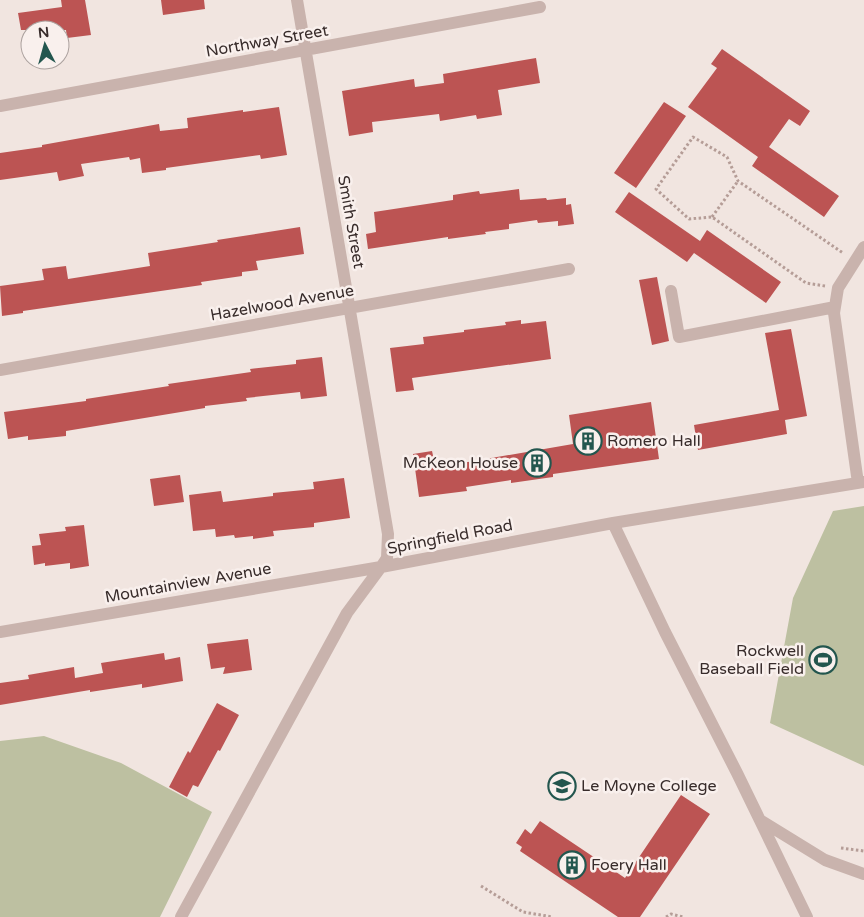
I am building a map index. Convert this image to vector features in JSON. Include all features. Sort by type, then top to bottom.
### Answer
[{"type":"street","name":"Smith Street","points":[[297,0],[388,534],[387,558],[380,567]]},
{"type":"street","name":"Northway Street","points":[[0,106],[540,7]]},
{"type":"street","points":[[861,482],[834,313],[838,288],[864,247]]},
{"type":"street","name":"Hazelwood Avenue","points":[[0,370],[569,269]]},
{"type":"street","points":[[671,291],[679,337],[835,307]]},
{"type":"street","name":"Springfield Road","points":[[182,917],[347,613],[380,567],[613,523],[861,482]]},
{"type":"street","points":[[613,523],[807,917]]},
{"type":"street","name":"Mountainview Avenue","points":[[0,632],[380,567]]},
{"type":"street","points":[[760,820],[824,860],[864,874]]},
{"type":"path","points":[[838,288],[806,283],[712,217],[689,219],[656,190],[694,137],[727,157],[738,181],[855,261]]},
{"type":"path","points":[[712,217],[738,181]]},
{"type":"path","points":[[480,886],[523,912],[553,917]]},
{"type":"path","points":[[666,917],[671,914],[683,917]]},
{"type":"green space","name":"Rockwell Baseball Field","points":[[864,506],[864,766],[770,723],[793,598],[833,511]]},
{"type":"green space","points":[[44,736],[121,763],[212,812],[160,917],[0,917],[0,741]]},
{"type":"building","points":[[61,0],[85,0],[91,35],[70,38],[70,20],[20,20],[20,24],[18,13],[62,7]]},
{"type":"building","points":[[161,0],[204,0],[205,9],[163,15]]},
{"type":"building","points":[[722,49],[810,111],[800,126],[789,119],[769,147],[839,196],[824,217],[752,166],[758,157],[688,107],[717,68],[711,64]]},
{"type":"building","points":[[536,58],[540,83],[498,90],[502,115],[477,119],[476,115],[440,121],[439,114],[372,122],[373,132],[349,136],[342,91],[414,79],[415,87],[444,83],[443,74]]},
{"type":"building","points":[[664,102],[686,116],[636,188],[614,173]]},
{"type":"building","points":[[279,107],[287,155],[261,159],[260,155],[142,173],[140,158],[130,160],[129,157],[81,164],[84,176],[59,181],[57,172],[0,180],[0,153],[42,147],[42,145],[159,124],[160,131],[188,128],[187,118]]},
{"type":"building","points":[[519,189],[520,200],[566,198],[566,205],[571,204],[574,224],[558,226],[558,221],[538,223],[537,220],[509,224],[509,229],[485,232],[486,234],[448,239],[448,237],[368,249],[366,234],[376,232],[374,212],[453,200],[453,195],[479,191],[480,194]]},
{"type":"building","points":[[629,192],[700,241],[707,230],[781,282],[766,303],[694,253],[687,262],[615,212]]},
{"type":"building","points":[[300,227],[304,254],[256,261],[258,270],[242,272],[242,276],[201,282],[202,285],[23,311],[23,313],[2,316],[0,286],[44,280],[42,269],[66,266],[68,279],[150,266],[148,253]]},
{"type":"building","points":[[657,277],[669,341],[652,345],[639,280]]},
{"type":"building","points":[[521,320],[521,324],[546,321],[551,359],[412,378],[414,390],[396,392],[390,348],[424,344],[423,337],[506,325],[505,322]]},
{"type":"building","points":[[791,329],[807,416],[785,420],[787,434],[698,450],[694,425],[779,410],[765,333]]},
{"type":"building","points":[[322,357],[327,396],[301,399],[300,392],[246,398],[247,401],[205,406],[205,408],[66,431],[66,436],[28,440],[28,436],[8,439],[4,412],[86,401],[86,399],[169,386],[168,384],[251,372],[250,369],[296,364],[296,360]]},
{"type":"building","points":[[651,402],[659,459],[553,474],[553,477],[511,483],[511,480],[466,487],[467,491],[419,497],[413,454],[432,451],[434,460],[438,460],[439,467],[573,444],[569,415]]},
{"type":"building","points":[[180,475],[184,502],[154,506],[150,479]]},
{"type":"building","points":[[344,478],[350,518],[314,523],[314,527],[273,531],[274,536],[253,539],[253,536],[235,538],[234,535],[216,537],[215,529],[193,531],[189,495],[221,491],[223,502],[273,496],[273,493],[314,489],[313,482]]},
{"type":"building","points":[[84,525],[89,566],[70,569],[70,563],[45,566],[45,563],[34,565],[32,546],[41,545],[39,534],[66,531],[65,527]]},
{"type":"building","points":[[248,639],[252,670],[223,674],[225,667],[211,669],[207,644]]},
{"type":"building","points":[[164,653],[165,660],[180,657],[183,681],[142,688],[142,684],[90,692],[90,690],[0,705],[0,683],[29,679],[28,675],[74,667],[75,678],[103,673],[101,663]]},
{"type":"building","points":[[217,703],[239,715],[198,787],[193,785],[187,797],[169,787]]},
{"type":"building","name":"Foery Hall","points":[[681,795],[710,814],[640,917],[618,917],[520,851],[522,847],[516,843],[525,829],[531,834],[540,821],[625,878]]},
{"type":"place","name":"Romero Hall","points":[[588,441]]},
{"type":"place","name":"McKeon House","points":[[537,463]]},
{"type":"place","name":"Rockwell Baseball Field","points":[[823,660]]},
{"type":"place","name":"Le Moyne College","points":[[562,786]]},
{"type":"place","name":"Foery Hall","points":[[572,865]]}]
